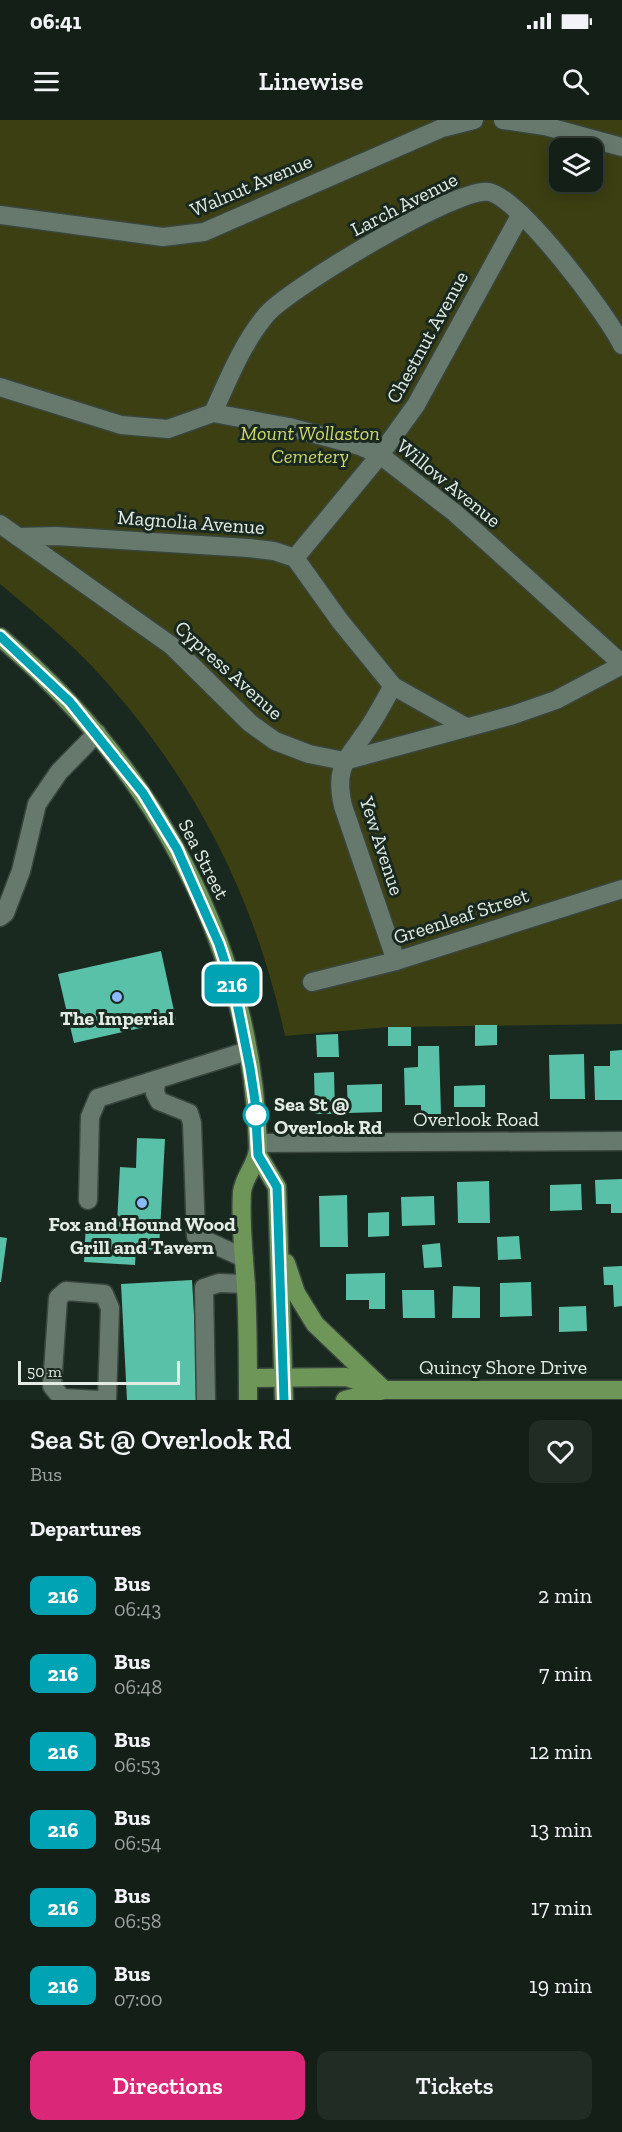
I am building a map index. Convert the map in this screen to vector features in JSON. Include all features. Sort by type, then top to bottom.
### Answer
[{"type":"main road","name":"Sea Street","points":[[0,636],[35,666],[97,733],[143,793],[177,849],[219,944],[232,983],[247,1051],[255,1101],[258,1149],[277,1187],[281,1250],[284,1400]]},
{"type":"main road","name":"Sea Street","points":[[248,1400],[242,1190],[258,1149]]},
{"type":"main road","points":[[281,1250],[296,1293],[315,1324],[384,1390],[365,1400]]},
{"type":"main road","name":"Quincy Shore Drive","points":[[248,1378],[346,1377],[384,1390]]},
{"type":"main road","name":"Quincy Shore Drive","points":[[345,1400],[384,1390],[518,1394],[622,1390]]},
{"type":"street","name":"Walnut Avenue","points":[[0,215],[163,237],[204,232],[441,128],[474,120]]},
{"type":"street","points":[[503,120],[545,126],[622,147]]},
{"type":"street","name":"Larch Avenue","points":[[213,413],[231,374],[261,322],[286,298],[411,222],[469,194],[492,192],[521,214],[573,274],[615,331],[622,345]]},
{"type":"street","name":"Chestnut Avenue","points":[[295,558],[380,456],[416,405],[521,214]]},
{"type":"street","points":[[0,387],[121,425],[168,429],[213,413]]},
{"type":"street","name":"Willow Avenue","points":[[213,413],[327,435],[380,456],[455,513],[622,664]]},
{"type":"street","name":"Cypress Avenue","points":[[0,524],[172,646],[250,723],[275,741],[309,754],[344,761],[466,727],[556,699],[622,664]]},
{"type":"street","name":"Magnolia Avenue","points":[[18,537],[56,536],[249,548],[274,551],[295,558]]},
{"type":"street","points":[[295,558],[340,621],[393,686],[466,727]]},
{"type":"street","points":[[344,761],[367,731],[393,686]]},
{"type":"street","points":[[0,917],[5,913],[21,871],[37,804],[58,772],[97,733]]},
{"type":"street","name":"Yew Avenue","points":[[344,761],[340,785],[343,806],[396,961]]},
{"type":"street","name":"Greenleaf Street","points":[[312,982],[396,961],[622,889]]},
{"type":"street","points":[[88,1200],[90,1117],[98,1098],[247,1051]]},
{"type":"street","points":[[156,1080],[155,1093],[159,1101],[189,1113],[192,1123],[196,1236],[244,1258]]},
{"type":"street","name":"Overlook Road","points":[[258,1149],[622,1141]]},
{"type":"street","points":[[206,1400],[204,1288],[219,1283],[246,1284]]},
{"type":"street","points":[[99,1400],[62,1398],[52,1386],[58,1298],[66,1291],[104,1294],[110,1308],[106,1400]]},
{"type":"green space","name":"Mount Wollaston Cemetery","points":[[0,120],[622,120],[622,1024],[388,1027],[285,1036],[257,936],[239,889],[193,800],[166,757],[135,716],[101,676],[39,617],[0,584]]},
{"type":"building","name":"The Imperial","points":[[161,951],[176,1020],[74,1043],[58,974]]},
{"type":"building","points":[[475,1025],[497,1025],[497,1045],[475,1046]]},
{"type":"building","points":[[388,1027],[411,1027],[411,1046],[388,1046]]},
{"type":"building","points":[[338,1034],[339,1057],[317,1057],[316,1035]]},
{"type":"building","points":[[418,1046],[439,1046],[441,1114],[421,1115],[421,1105],[405,1105],[404,1068],[418,1067]]},
{"type":"building","points":[[622,1050],[622,1100],[595,1100],[594,1066],[610,1066],[610,1051]]},
{"type":"building","points":[[584,1054],[585,1099],[550,1099],[549,1055]]},
{"type":"building","points":[[334,1072],[335,1114],[315,1114],[314,1073]]},
{"type":"building","points":[[382,1084],[382,1112],[348,1113],[347,1085]]},
{"type":"building","points":[[485,1085],[485,1107],[454,1107],[454,1086]]},
{"type":"building","points":[[137,1138],[165,1139],[159,1250],[136,1249],[135,1265],[84,1262],[86,1221],[117,1223],[120,1167],[136,1168]]},
{"type":"building","points":[[622,1179],[622,1213],[611,1213],[611,1204],[596,1204],[595,1180]]},
{"type":"building","points":[[489,1181],[490,1223],[458,1223],[457,1182]]},
{"type":"building","points":[[581,1184],[582,1210],[550,1211],[550,1185]]},
{"type":"building","points":[[347,1195],[348,1247],[320,1247],[319,1196]]},
{"type":"building","points":[[434,1196],[435,1225],[402,1226],[401,1197]]},
{"type":"building","points":[[389,1212],[389,1236],[368,1237],[368,1213]]},
{"type":"building","points":[[519,1236],[521,1259],[498,1260],[497,1237]]},
{"type":"building","points":[[0,1237],[7,1238],[1,1282],[0,1282]]},
{"type":"building","points":[[440,1243],[442,1267],[424,1268],[422,1245]]},
{"type":"building","points":[[622,1266],[622,1306],[614,1307],[613,1285],[604,1285],[603,1267]]},
{"type":"building","points":[[385,1273],[385,1309],[369,1309],[369,1300],[346,1300],[346,1274]]},
{"type":"building","points":[[192,1280],[199,1400],[127,1400],[121,1284]]},
{"type":"building","points":[[531,1282],[532,1316],[500,1317],[500,1283]]},
{"type":"building","points":[[453,1286],[480,1287],[480,1318],[452,1318]]},
{"type":"building","points":[[402,1290],[434,1290],[435,1318],[403,1318]]},
{"type":"building","points":[[586,1306],[587,1331],[559,1332],[559,1307]]},
{"type":"bus line","name":"216","points":[[0,636],[35,666],[70,702],[103,740],[143,793],[177,849],[219,944],[235,993],[250,1068],[255,1101],[258,1155],[277,1187],[281,1250],[284,1400]]},
{"type":"place","name":"The Imperial","points":[[117,997]]},
{"type":"place","name":"Sea St @ Overlook Rd","points":[[256,1115]]},
{"type":"place","name":"Fox and Hound Wood Grill and Tavern","points":[[142,1203]]}]
